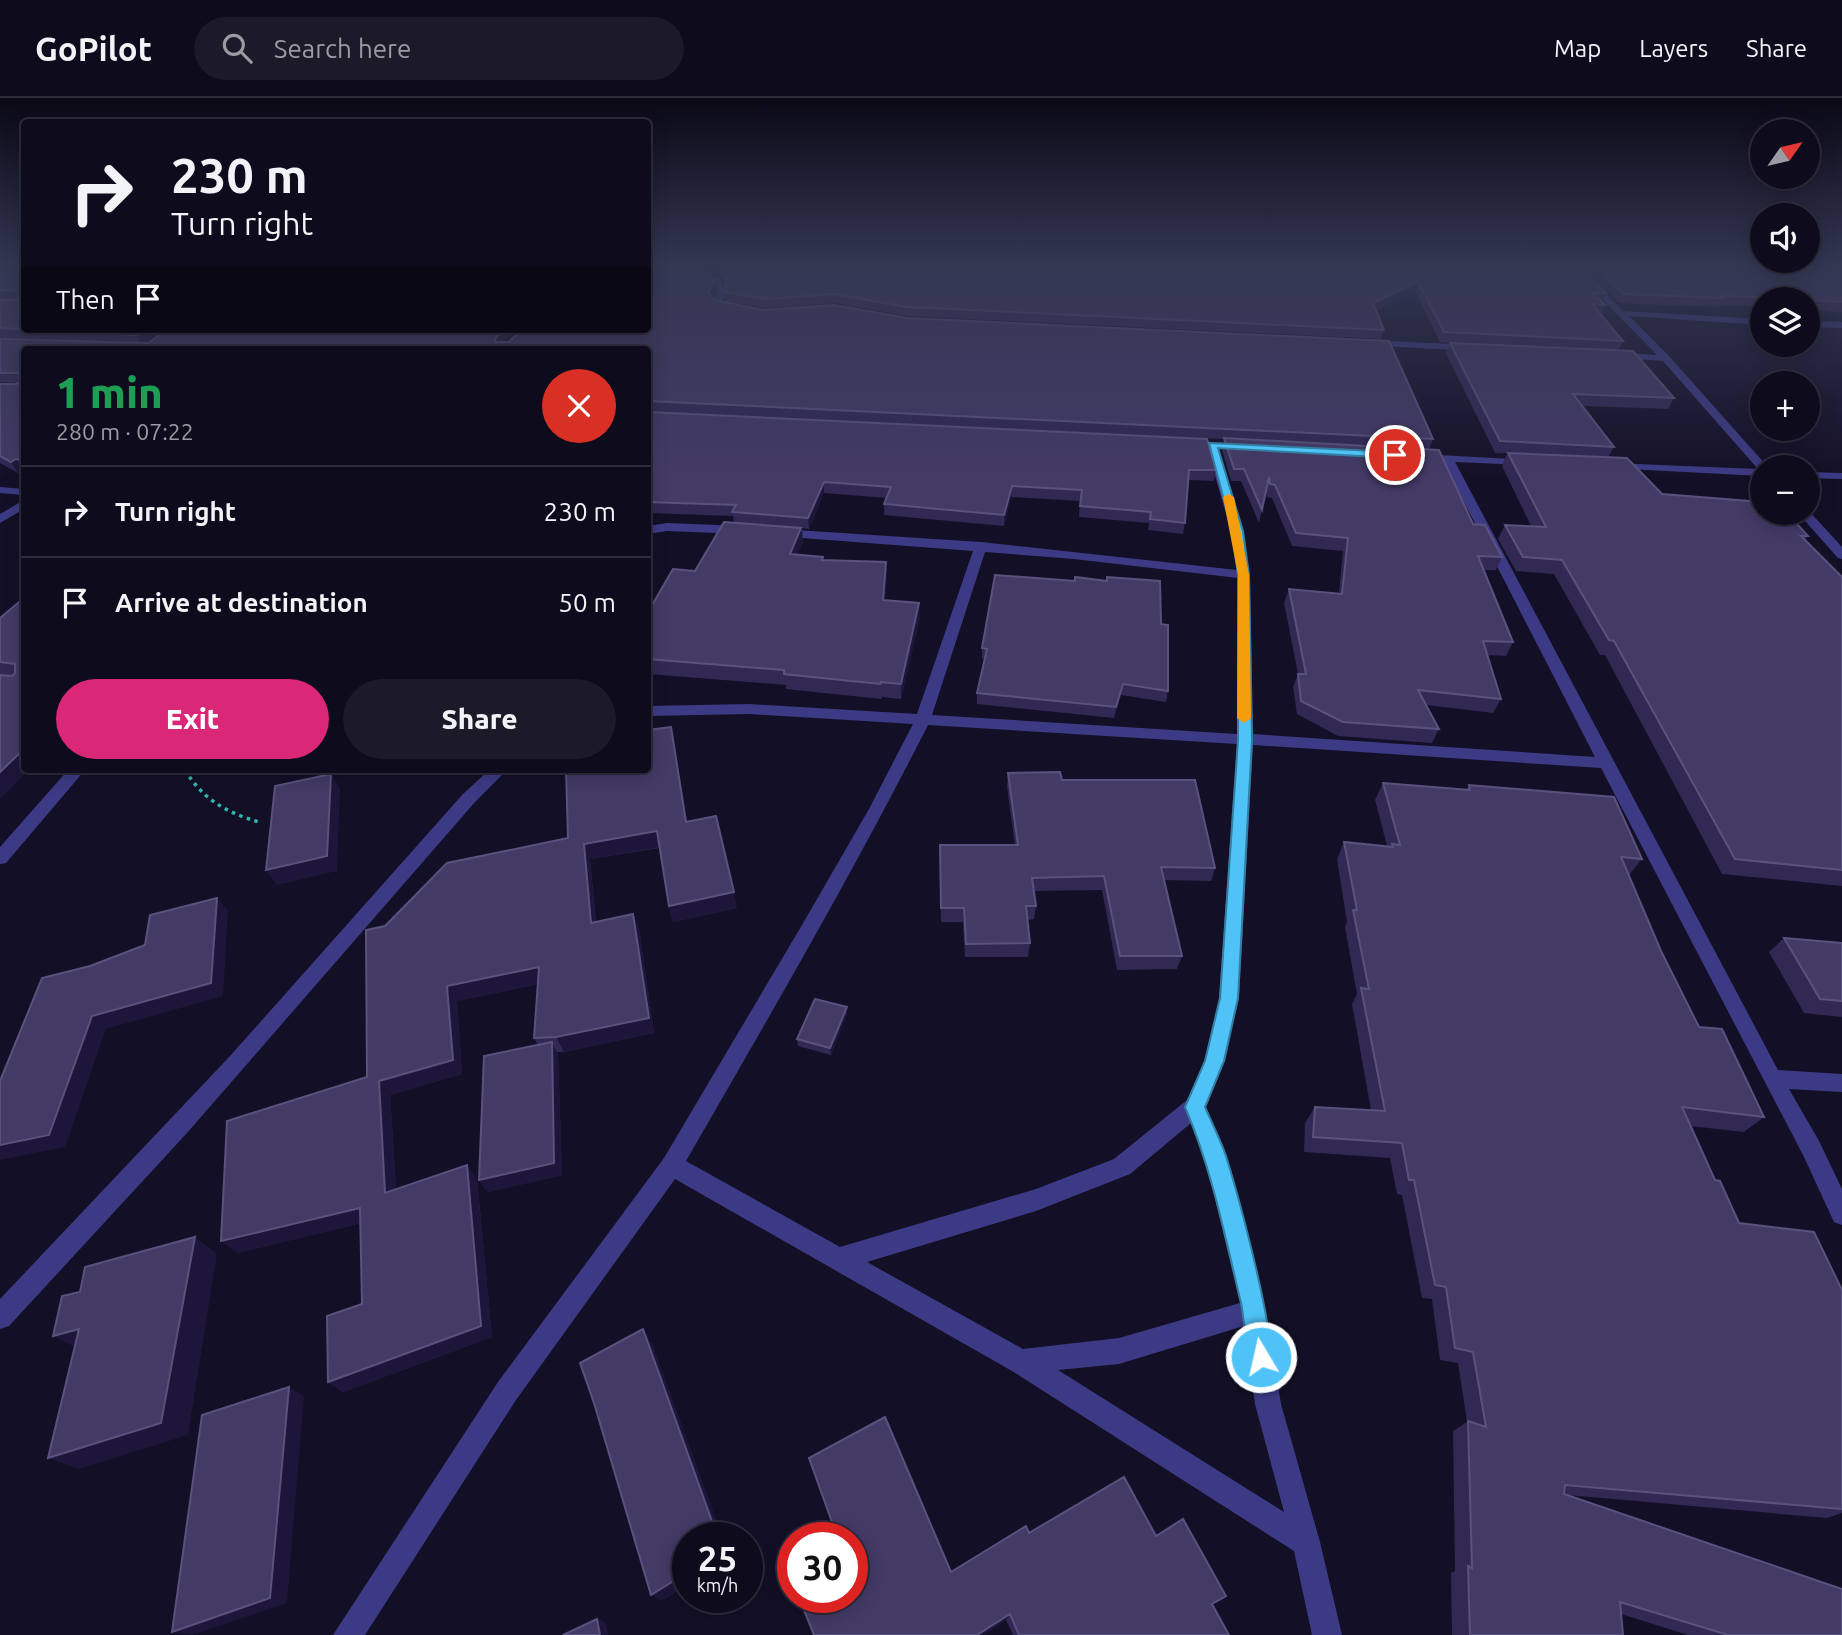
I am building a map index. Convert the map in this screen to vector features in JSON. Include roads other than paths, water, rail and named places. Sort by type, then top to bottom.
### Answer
[{"type":"street","points":[[1644,336],[1751,455]]},
{"type":"street","points":[[1356,343],[1478,348]]},
{"type":"street","points":[[1598,355],[1666,358]]},
{"type":"street","points":[[1172,442],[1254,447]]},
{"type":"street","points":[[841,1258],[1036,1200],[1122,1167],[1195,1107],[1214,1061],[1229,998],[1245,740],[1244,575],[1237,531],[1212,445]]},
{"type":"street","points":[[1405,456],[1539,463]]},
{"type":"street","points":[[1447,458],[1772,1079],[1811,1148],[1842,1214]]},
{"type":"street","points":[[1605,466],[1750,472]]},
{"type":"street","points":[[1820,475],[1842,476]]},
{"type":"street","points":[[0,490],[21,492]]},
{"type":"street","points":[[0,519],[21,505]]},
{"type":"street","points":[[1815,525],[1842,555]]},
{"type":"street","points":[[651,530],[667,527],[756,531],[981,547],[1244,575]]},
{"type":"street","points":[[348,1635],[507,1391],[672,1165],[877,809],[923,719],[981,547]]},
{"type":"street","points":[[651,711],[749,709],[1608,763]]},
{"type":"street","points":[[0,858],[74,773]]},
{"type":"street","points":[[0,1317],[106,1208],[278,1018],[469,798],[496,773]]},
{"type":"street","points":[[1772,1079],[1842,1083]]},
{"type":"street","points":[[1195,1107],[1215,1153],[1254,1311],[1268,1404],[1306,1542],[1327,1635]]},
{"type":"street","points":[[672,1165],[756,1215],[841,1258],[1021,1362],[1306,1542]]},
{"type":"street","points":[[1021,1362],[1119,1351],[1254,1311]]}]
